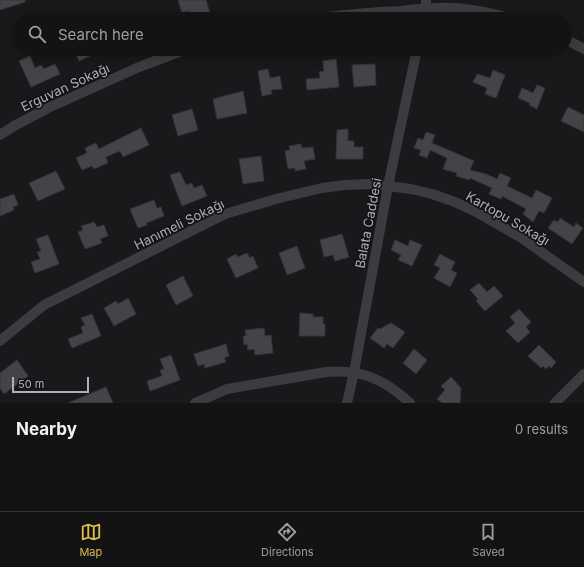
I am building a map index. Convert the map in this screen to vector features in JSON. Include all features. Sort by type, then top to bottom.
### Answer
[{"type":"street","points":[[378,12],[454,8],[484,12]]},
{"type":"street","points":[[572,43],[584,49]]},
{"type":"street","name":"Erguvan Sokağı","points":[[0,135],[48,108],[139,67],[168,56]]},
{"type":"street","name":"Balata Caddesi","points":[[347,403],[388,186],[416,56]]},
{"type":"street","name":"Hanımeli Sokağı","points":[[0,341],[44,305],[225,214],[276,199],[344,184],[388,186]]},
{"type":"street","name":"Kartopu Sokağı","points":[[388,186],[432,194],[455,202],[476,212],[520,237],[584,282]]},
{"type":"street","points":[[195,403],[227,389],[326,372],[340,371],[354,372],[380,381],[404,397],[410,403]]},
{"type":"street","points":[[555,403],[584,374]]},
{"type":"building","points":[[0,0],[25,0],[25,2],[0,10]]},
{"type":"building","points":[[178,0],[206,0],[210,12],[188,11],[182,12]]},
{"type":"building","points":[[30,56],[35,68],[41,65],[44,69],[55,64],[60,74],[31,87],[19,61]]},
{"type":"building","points":[[77,56],[90,56],[79,61]]},
{"type":"building","points":[[336,59],[339,87],[307,90],[306,79],[320,78],[319,72],[324,71],[323,61]]},
{"type":"building","points":[[375,64],[376,85],[354,87],[352,65]]},
{"type":"building","points":[[268,69],[270,78],[280,76],[282,89],[271,90],[272,94],[262,96],[258,71]]},
{"type":"building","points":[[493,70],[505,75],[496,98],[485,94],[487,88],[473,82],[477,74],[490,78]]},
{"type":"building","points":[[537,85],[545,88],[537,109],[529,105],[530,103],[518,98],[522,88],[533,93]]},
{"type":"building","points":[[243,91],[247,113],[217,119],[213,99]]},
{"type":"building","points":[[568,107],[584,115],[584,132],[561,121]]},
{"type":"building","points":[[192,109],[198,130],[178,136],[172,115]]},
{"type":"building","points":[[141,128],[149,145],[123,157],[120,151],[106,157],[108,163],[94,169],[92,166],[82,170],[76,158],[87,153],[85,148],[96,143],[99,149]]},
{"type":"building","points":[[348,129],[348,141],[354,141],[354,147],[363,147],[363,159],[336,159],[337,130]]},
{"type":"building","points":[[426,132],[435,135],[432,143],[474,161],[470,170],[486,174],[497,179],[500,173],[511,178],[507,186],[532,198],[536,190],[552,198],[544,213],[539,211],[533,222],[523,214],[526,209],[502,196],[501,199],[489,194],[492,188],[470,178],[469,180],[456,176],[457,173],[443,169],[447,158],[430,150],[427,158],[419,155],[421,150],[414,148],[418,138],[423,140]]},
{"type":"building","points":[[301,144],[302,148],[313,147],[315,159],[304,161],[306,169],[295,171],[295,168],[288,169],[285,151],[290,150],[289,146]]},
{"type":"building","points":[[261,156],[264,181],[243,184],[239,159]]},
{"type":"building","points":[[56,171],[65,189],[38,201],[29,183]]},
{"type":"building","points":[[180,172],[186,185],[192,183],[194,188],[202,185],[207,196],[182,206],[170,175]]},
{"type":"building","points":[[14,194],[18,205],[13,207],[14,210],[0,216],[0,199]]},
{"type":"building","points":[[154,200],[157,208],[161,207],[164,216],[138,228],[130,209]]},
{"type":"building","points":[[560,218],[574,227],[576,223],[583,228],[572,244],[548,228],[554,220],[558,222]]},
{"type":"building","points":[[94,222],[97,227],[104,225],[108,236],[100,239],[102,243],[85,249],[78,232],[83,230],[81,226]]},
{"type":"building","points":[[342,234],[349,257],[335,261],[333,255],[324,257],[320,240]]},
{"type":"building","points":[[48,235],[59,264],[35,273],[31,262],[40,259],[37,252],[41,251],[36,239]]},
{"type":"building","points":[[395,240],[408,246],[410,240],[422,245],[412,266],[398,260],[401,255],[391,250]]},
{"type":"building","points":[[297,246],[305,268],[287,275],[279,253]]},
{"type":"building","points":[[247,253],[250,258],[253,256],[258,268],[236,278],[227,259],[236,254],[238,257]]},
{"type":"building","points":[[440,254],[455,262],[451,270],[457,273],[450,287],[434,278],[440,268],[434,265]]},
{"type":"building","points":[[183,276],[193,296],[176,305],[166,285]]},
{"type":"building","points":[[479,283],[487,292],[494,286],[503,296],[485,311],[476,301],[478,299],[470,290]]},
{"type":"building","points":[[128,298],[136,314],[114,326],[104,308],[116,301],[118,304]]},
{"type":"building","points":[[519,309],[531,322],[526,327],[530,332],[518,343],[506,331],[515,323],[510,317]]},
{"type":"building","points":[[300,313],[313,314],[313,317],[323,317],[323,324],[325,324],[325,336],[299,336]]},
{"type":"building","points":[[92,314],[101,336],[72,348],[68,339],[83,333],[81,327],[85,325],[81,318]]},
{"type":"building","points":[[391,323],[405,332],[393,348],[387,344],[384,348],[370,338],[378,328],[380,329]]},
{"type":"building","points":[[264,328],[265,336],[271,335],[273,353],[255,355],[254,349],[248,350],[247,344],[244,345],[243,336],[246,336],[245,330]]},
{"type":"building","points":[[226,344],[229,356],[224,358],[226,362],[205,368],[204,364],[198,366],[194,354]]},
{"type":"building","points":[[539,345],[556,362],[551,368],[549,366],[546,369],[543,366],[541,368],[528,356]]},
{"type":"building","points":[[414,349],[427,360],[416,374],[403,363]]},
{"type":"building","points":[[171,355],[180,380],[150,391],[147,381],[162,376],[160,370],[164,369],[160,359]]},
{"type":"building","points":[[17,360],[28,376],[4,394],[0,388],[0,373]]},
{"type":"building","points":[[451,377],[461,388],[460,403],[442,403],[437,399],[445,390],[441,386]]},
{"type":"building","points":[[106,387],[113,403],[68,403]]}]
